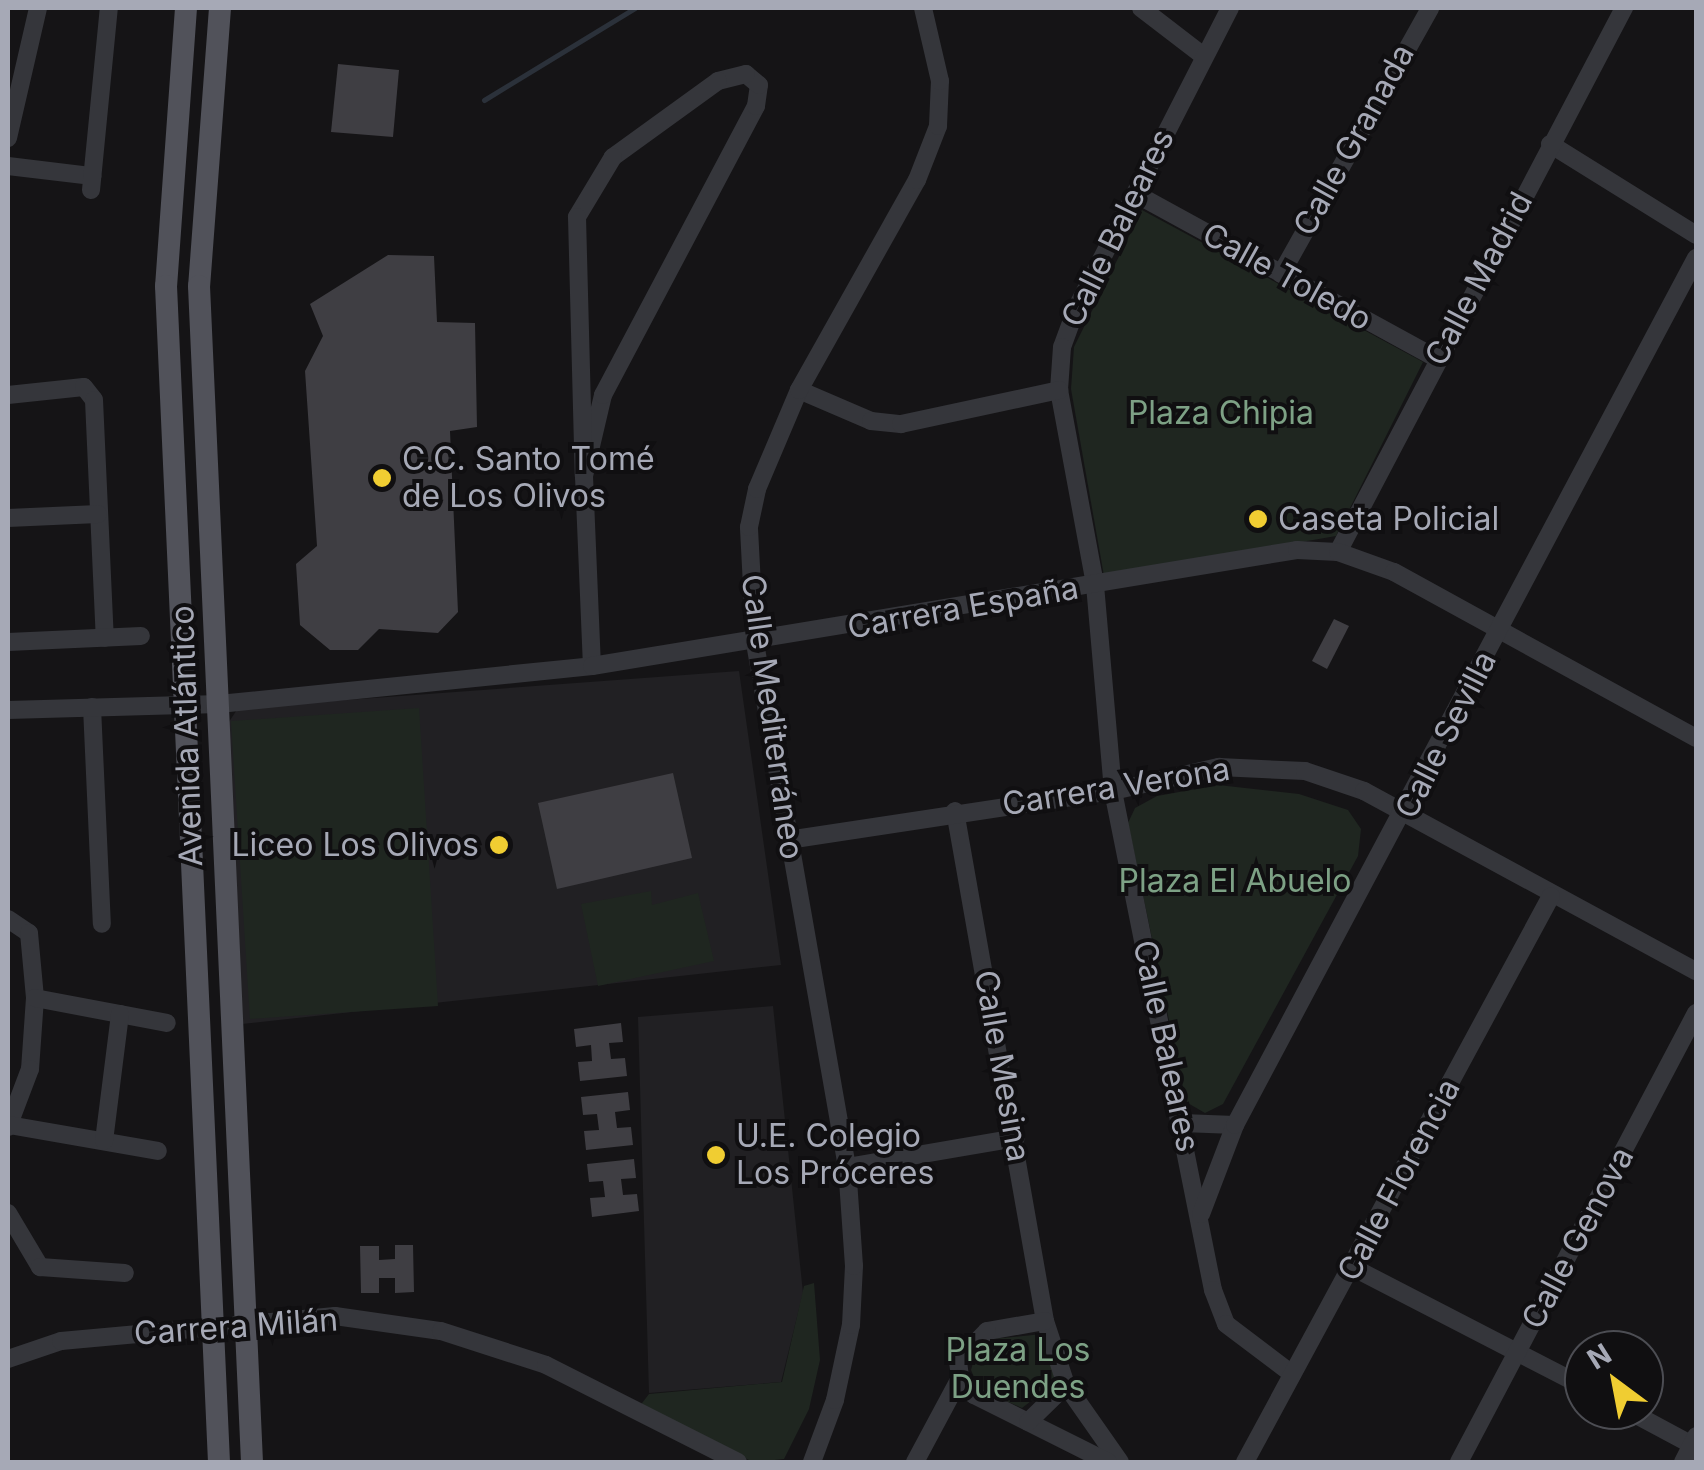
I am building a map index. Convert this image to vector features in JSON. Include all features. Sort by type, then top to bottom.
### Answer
[{"type":"main road","name":"Avenida Atlántico","points":[[186,8],[166,286],[218,1462]]},
{"type":"main road","name":"Avenida Atlántico","points":[[220,8],[199,286],[252,1462]]},
{"type":"street","points":[[8,138],[38,8]]},
{"type":"street","points":[[8,166],[92,183],[109,8]]},
{"type":"street","name":"Calle Mediterráneo","points":[[812,1462],[835,1400],[851,1325],[848,1167],[755,644],[749,526],[757,489],[800,390],[917,180],[938,126],[940,81],[923,8]]},
{"type":"street","points":[[1141,8],[1202,55]]},
{"type":"street","name":"Calle Baleares","points":[[1230,8],[1202,55],[1076,309],[1062,347],[1059,390],[1094,585],[1113,792],[1182,1123],[1212,1290],[1226,1324],[1292,1374]]},
{"type":"street","name":"Calle Granada","points":[[1281,274],[1430,8]]},
{"type":"street","name":"Calle Madrid","points":[[1338,552],[1624,8]]},
{"type":"street","points":[[584,476],[603,395],[756,106],[759,85],[746,74],[718,81],[612,158],[578,218],[584,476],[592,666]]},
{"type":"street","points":[[1550,144],[1696,234]]},
{"type":"street","name":"Calle Toledo","points":[[1136,194],[1438,359]]},
{"type":"street","name":"Calle Sevilla","points":[[1200,1214],[1235,1125],[1406,813],[1696,258]]},
{"type":"street","points":[[8,395],[84,388],[90,393],[104,638]]},
{"type":"street","points":[[800,390],[871,421],[901,424],[1059,390]]},
{"type":"street","points":[[8,518],[98,514]]},
{"type":"street","name":"Carrera España","points":[[8,710],[219,704],[592,666],[755,644],[1298,550],[1338,552],[1394,572],[1498,634],[1696,738]]},
{"type":"street","points":[[8,642],[142,636]]},
{"type":"street","points":[[92,706],[102,924]]},
{"type":"street","name":"Carrera Verona","points":[[788,840],[955,812],[1113,792],[1219,767],[1306,770],[1406,813],[1551,896],[1696,971]]},
{"type":"street","name":"Calle Mesina","points":[[955,812],[1016,1138],[1045,1321],[1066,1385],[1120,1462]]},
{"type":"street","name":"Calle Florencia","points":[[1245,1462],[1551,896]]},
{"type":"street","points":[[8,919],[29,933],[35,956],[30,1068],[8,1126],[158,1151]]},
{"type":"street","points":[[35,998],[168,1024]]},
{"type":"street","name":"Calle Genova","points":[[1459,1462],[1696,1013]]},
{"type":"street","points":[[104,1141],[120,1014]]},
{"type":"street","points":[[1182,1123],[1235,1125]]},
{"type":"street","points":[[848,1167],[1016,1138]]},
{"type":"street","points":[[8,1213],[40,1267],[125,1273]]},
{"type":"street","points":[[1352,1268],[1564,1376]]},
{"type":"street","name":"Carrera Milán","points":[[8,1360],[61,1341],[335,1316],[441,1331],[546,1365],[738,1462]]},
{"type":"street","points":[[1045,1321],[988,1331],[958,1361],[960,1378],[974,1395],[1108,1462]]},
{"type":"street","points":[[915,1462],[960,1378]]},
{"type":"street","points":[[1028,1422],[1066,1385]]},
{"type":"street","points":[[1664,1428],[1695,1443],[1682,1462]]},
{"type":"shaded area","name":"Liceo Los Olivos","points":[[739,671],[781,965],[242,1024],[227,725],[238,708]]},
{"type":"shaded area","name":"U.E. Colegio Los Próceres","points":[[773,1006],[803,1293],[781,1382],[649,1393],[638,1017]]},
{"type":"green space","name":"Plaza Chipia","points":[[1142,210],[1423,362],[1336,536],[1104,576],[1071,389],[1074,347]]},
{"type":"green space","points":[[419,708],[438,1006],[250,1019],[231,721]]},
{"type":"green space","name":"Plaza El Abuelo","points":[[1218,785],[1299,794],[1348,810],[1361,829],[1358,856],[1223,1104],[1205,1113],[1186,1102],[1128,823],[1135,808],[1157,796]]},
{"type":"green space","points":[[651,891],[652,905],[698,893],[714,961],[598,986],[581,904]]},
{"type":"green space","points":[[814,1283],[820,1360],[809,1409],[784,1459],[753,1462],[639,1407],[649,1394],[782,1382],[804,1286]]},
{"type":"green space","name":"Plaza Los Duendes","points":[[1042,1334],[1057,1381],[1022,1408],[979,1389],[971,1370],[976,1352],[993,1339]]},
{"type":"building","points":[[338,64],[399,70],[393,137],[331,132]]},
{"type":"building","name":"C.C. Santo Tomé de Los Olivos","points":[[388,255],[434,256],[437,322],[475,323],[477,427],[450,431],[458,612],[438,633],[379,629],[358,650],[330,650],[300,625],[296,564],[317,546],[305,371],[323,336],[310,304]]},
{"type":"building","points":[[1334,619],[1349,626],[1327,669],[1312,661]]},
{"type":"building","points":[[673,773],[692,858],[557,889],[538,803]]},
{"type":"building","points":[[621,1023],[623,1042],[609,1043],[611,1059],[625,1058],[627,1076],[580,1081],[578,1062],[592,1061],[591,1045],[576,1047],[574,1029]]},
{"type":"building","points":[[628,1092],[630,1110],[615,1112],[617,1128],[631,1127],[633,1145],[586,1150],[584,1131],[599,1130],[597,1114],[583,1115],[581,1097]]},
{"type":"building","points":[[634,1159],[636,1178],[621,1179],[623,1195],[637,1194],[639,1211],[592,1217],[590,1198],[605,1197],[603,1181],[589,1182],[587,1164]]},
{"type":"building","points":[[395,1245],[413,1245],[414,1292],[395,1293],[395,1278],[379,1278],[379,1293],[361,1293],[360,1246],[379,1246],[379,1260],[395,1259]]},
{"type":"waterway","points":[[484,100],[635,8]]},
{"type":"place","name":"C.C. Santo Tomé de Los Olivos","points":[[382,478]]},
{"type":"place","name":"Caseta Policial","points":[[1258,519]]},
{"type":"place","name":"Liceo Los Olivos","points":[[499,845]]},
{"type":"place","name":"U.E. Colegio Los Próceres","points":[[716,1155]]}]
